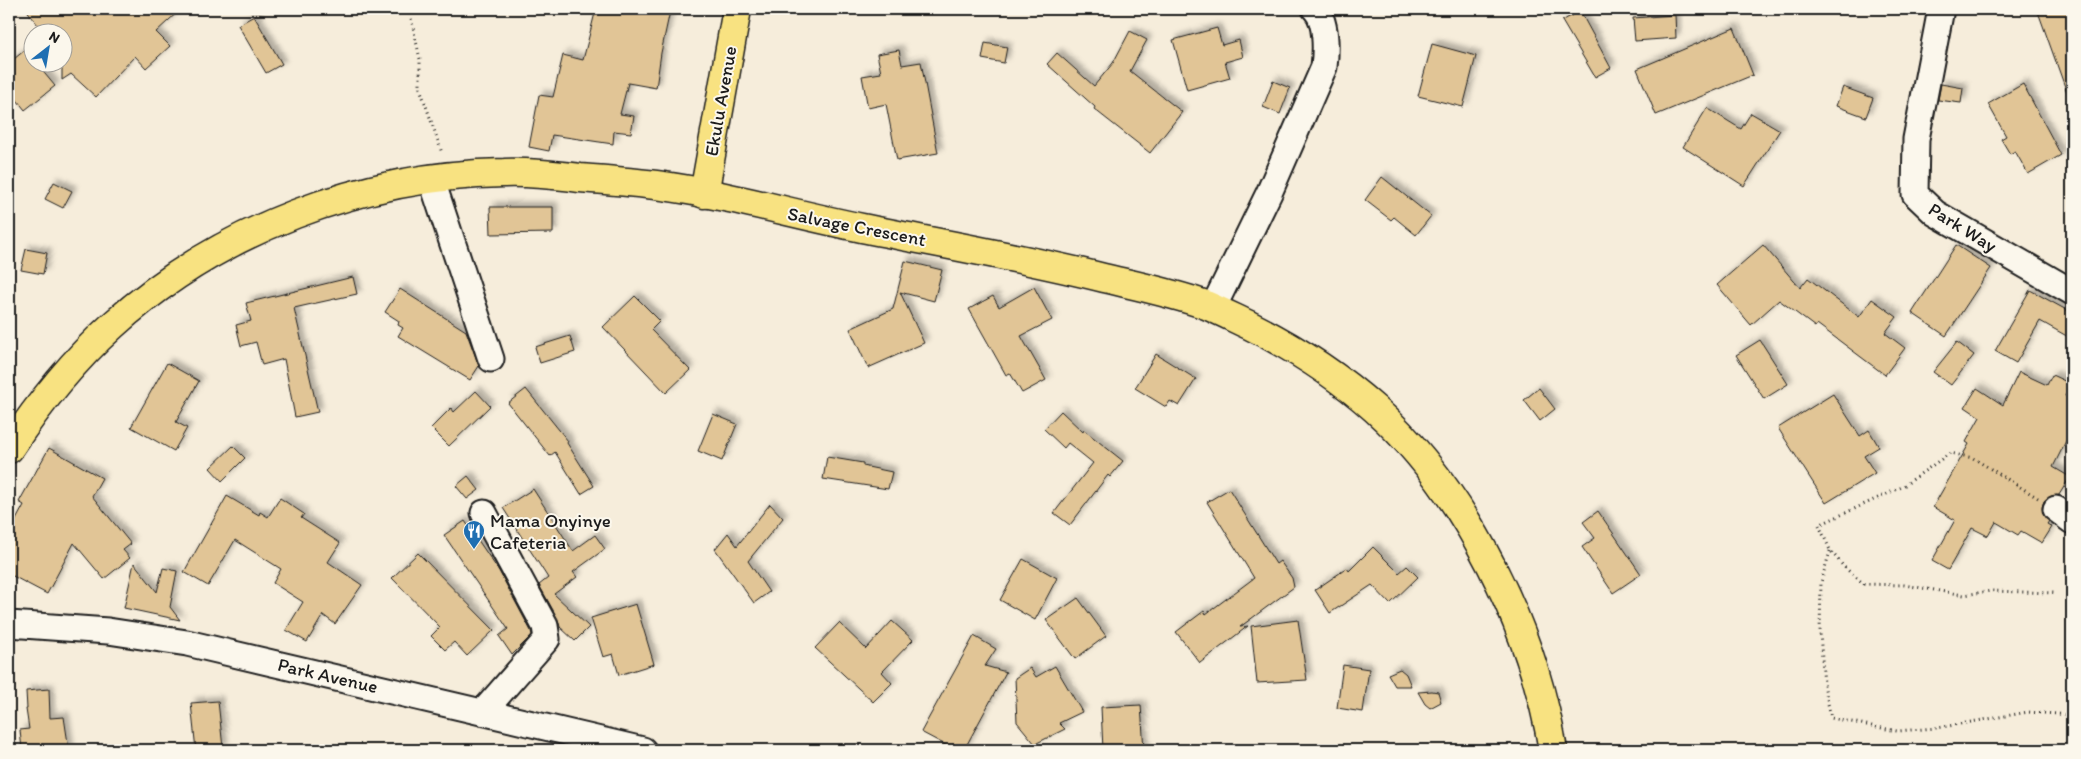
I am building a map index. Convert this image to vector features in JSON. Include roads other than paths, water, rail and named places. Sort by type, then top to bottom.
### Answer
[{"type":"main road","name":"Ekulu Avenue","points":[[704,194],[736,9]]},
{"type":"main road","name":"Salvage Crescent","points":[[9,449],[26,423],[82,356],[114,324],[181,272],[227,244],[314,206],[377,188],[440,177],[506,172],[658,185],[858,227],[1025,259],[1183,297],[1213,308],[1271,336],[1329,371],[1377,411],[1414,449],[1450,497],[1485,553],[1519,623],[1533,667],[1553,750]]},
{"type":"street","points":[[1213,308],[1273,184],[1324,67],[1326,48],[1320,14],[1315,9]]},
{"type":"street","name":"Park Way","points":[[1941,9],[1916,139],[1915,194],[1935,213],[2072,292]]},
{"type":"street","points":[[440,177],[491,359]]},
{"type":"street","points":[[483,712],[547,639],[545,626],[484,513]]},
{"type":"street","name":"Park Avenue","points":[[9,624],[108,631],[187,643],[483,712],[555,731],[643,750]]},
{"type":"place","name":"Mama Onyinye Cafeteria","points":[[474,550]]}]
